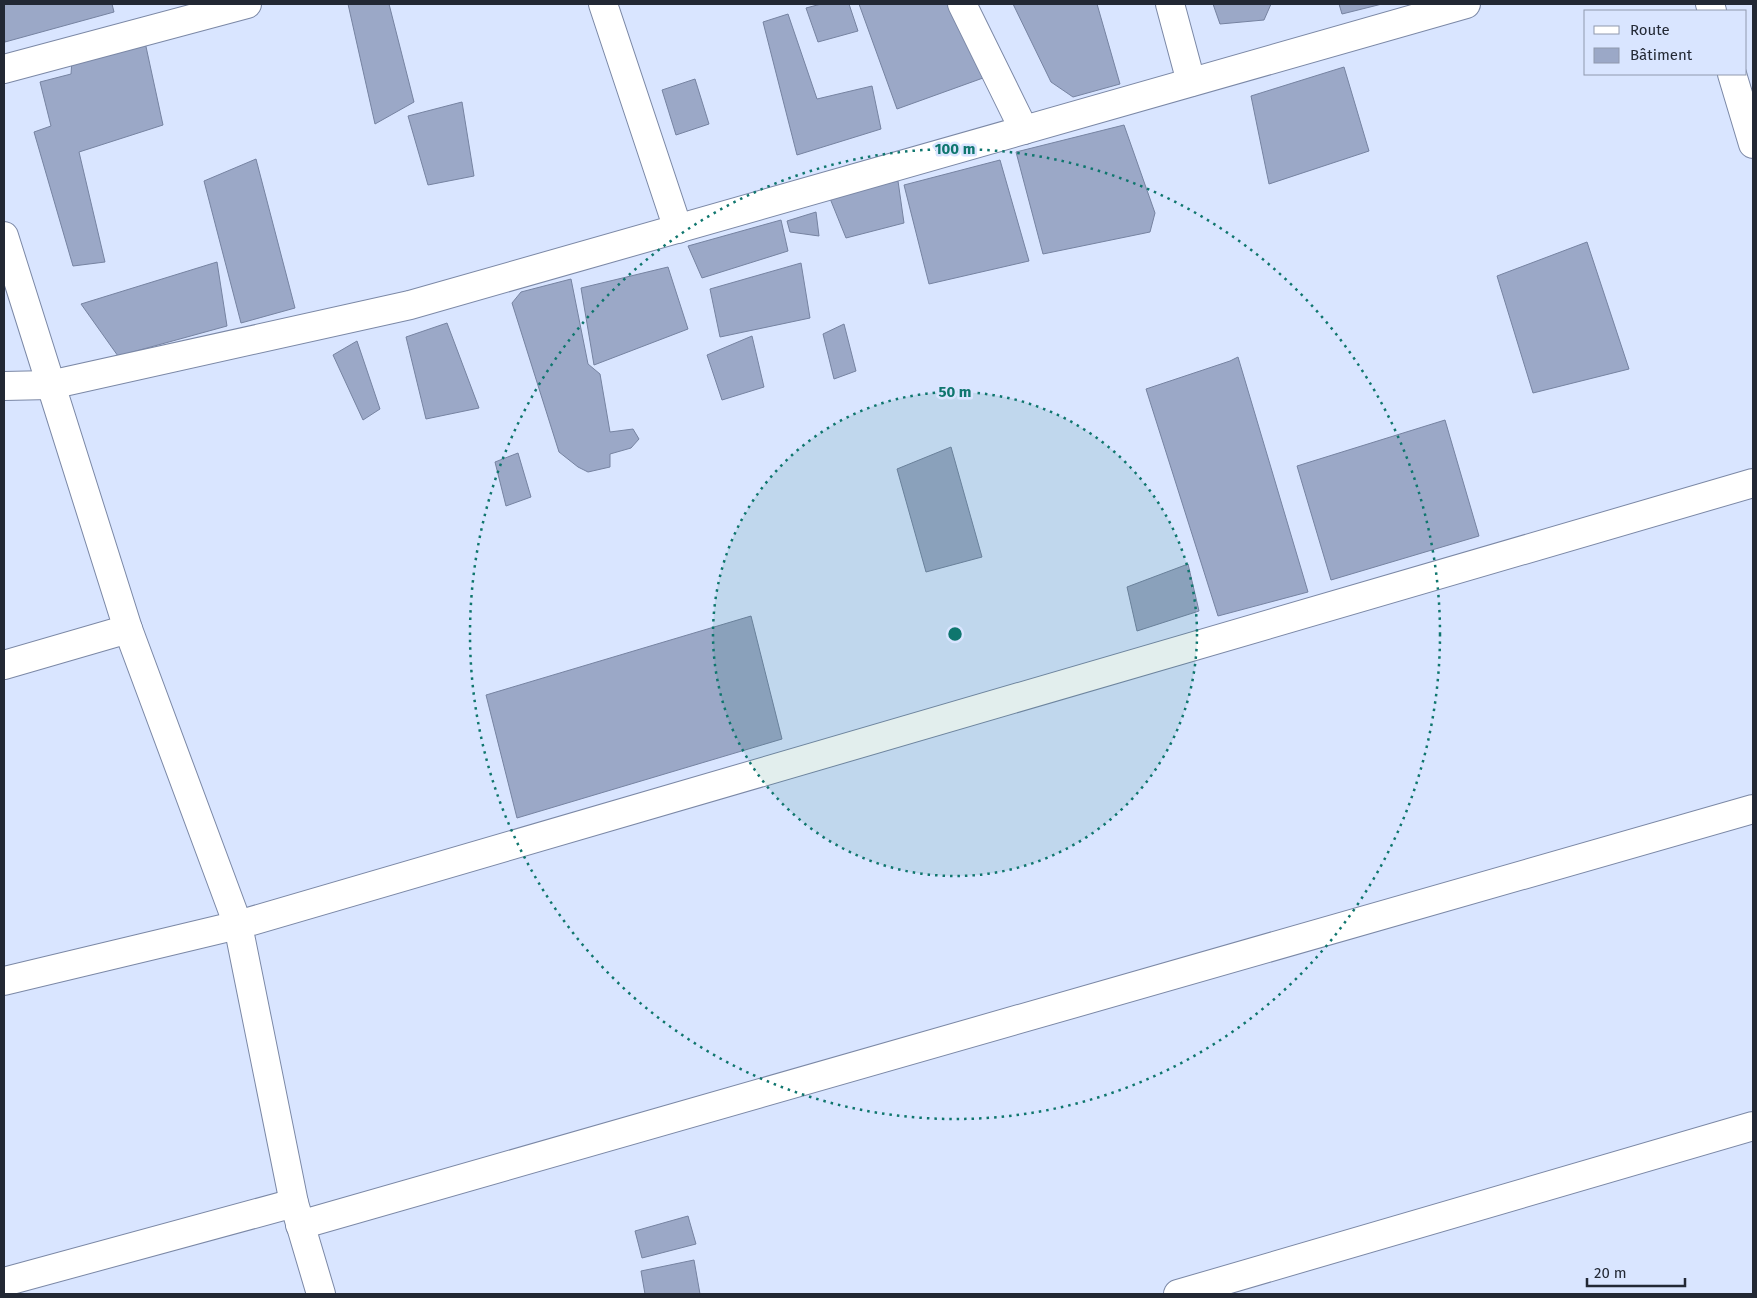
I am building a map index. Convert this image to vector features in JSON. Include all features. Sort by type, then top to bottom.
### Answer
[{"type":"street","points":[[4,69],[247,4]]},
{"type":"street","points":[[603,4],[678,229]]},
{"type":"street","points":[[962,4],[1024,130]]},
{"type":"street","points":[[1170,4],[1191,82]]},
{"type":"street","points":[[4,386],[50,385],[410,305],[1466,4]]},
{"type":"street","points":[[1732,75],[1753,144]]},
{"type":"street","points":[[4,236],[128,629],[238,925],[297,1214],[321,1294]]},
{"type":"street","points":[[4,981],[238,925],[1753,483]]},
{"type":"street","points":[[4,665],[128,629]]},
{"type":"street","points":[[4,1282],[297,1214],[1753,809]]},
{"type":"street","points":[[1178,1294],[1753,1126]]},
{"type":"building","points":[[4,4],[112,4],[114,12],[5,42]]},
{"type":"building","points":[[348,4],[389,4],[414,102],[375,124]]},
{"type":"building","points":[[821,4],[849,4],[858,31],[818,42],[806,8]]},
{"type":"building","points":[[859,4],[949,4],[983,78],[897,109]]},
{"type":"building","points":[[1013,4],[1097,4],[1120,84],[1073,97],[1051,82]]},
{"type":"building","points":[[1213,4],[1271,4],[1264,20],[1220,24]]},
{"type":"building","points":[[1339,4],[1382,4],[1342,14]]},
{"type":"building","points":[[788,14],[817,99],[872,86],[881,129],[797,155],[763,22]]},
{"type":"building","points":[[145,42],[163,125],[79,152],[105,262],[73,266],[34,132],[51,126],[40,82],[71,74],[72,60]]},
{"type":"building","points":[[1344,67],[1369,151],[1269,184],[1251,96]]},
{"type":"building","points":[[695,79],[709,124],[676,135],[662,90]]},
{"type":"building","points":[[462,102],[474,176],[428,185],[408,116]]},
{"type":"building","points":[[1124,125],[1155,213],[1150,232],[1043,254],[1016,152]]},
{"type":"building","points":[[256,159],[295,308],[241,323],[204,181]]},
{"type":"building","points":[[1000,160],[1029,261],[929,284],[904,185]]},
{"type":"building","points":[[898,181],[904,223],[846,238],[829,196]]},
{"type":"building","points":[[816,212],[819,236],[790,232],[787,221]]},
{"type":"building","points":[[781,220],[788,251],[702,278],[688,246]]},
{"type":"building","points":[[1587,242],[1629,369],[1533,393],[1497,276]]},
{"type":"building","points":[[217,262],[227,326],[118,356],[81,304]]},
{"type":"building","points":[[801,263],[810,318],[720,337],[710,289]]},
{"type":"building","points":[[668,267],[688,329],[594,365],[581,288]]},
{"type":"building","points":[[571,279],[588,364],[600,374],[610,432],[633,429],[639,439],[631,448],[610,454],[610,467],[588,472],[578,467],[559,452],[512,303],[521,292]]},
{"type":"building","points":[[447,323],[479,408],[426,419],[406,337]]},
{"type":"building","points":[[844,324],[856,371],[834,379],[823,334]]},
{"type":"building","points":[[752,336],[764,387],[722,400],[707,355]]},
{"type":"building","points":[[357,341],[380,409],[363,420],[333,355]]},
{"type":"building","points":[[1238,357],[1308,592],[1218,616],[1146,389]]},
{"type":"building","points":[[1445,420],[1479,536],[1331,580],[1297,466]]},
{"type":"building","points":[[951,447],[982,557],[926,572],[897,469]]},
{"type":"building","points":[[518,453],[531,497],[506,506],[495,462]]},
{"type":"building","points":[[1188,564],[1199,611],[1137,631],[1127,587]]},
{"type":"building","points":[[751,616],[782,739],[517,818],[486,695]]},
{"type":"building","points":[[688,1216],[696,1244],[642,1258],[635,1231]]},
{"type":"building","points":[[694,1260],[700,1294],[645,1294],[641,1271]]}]
